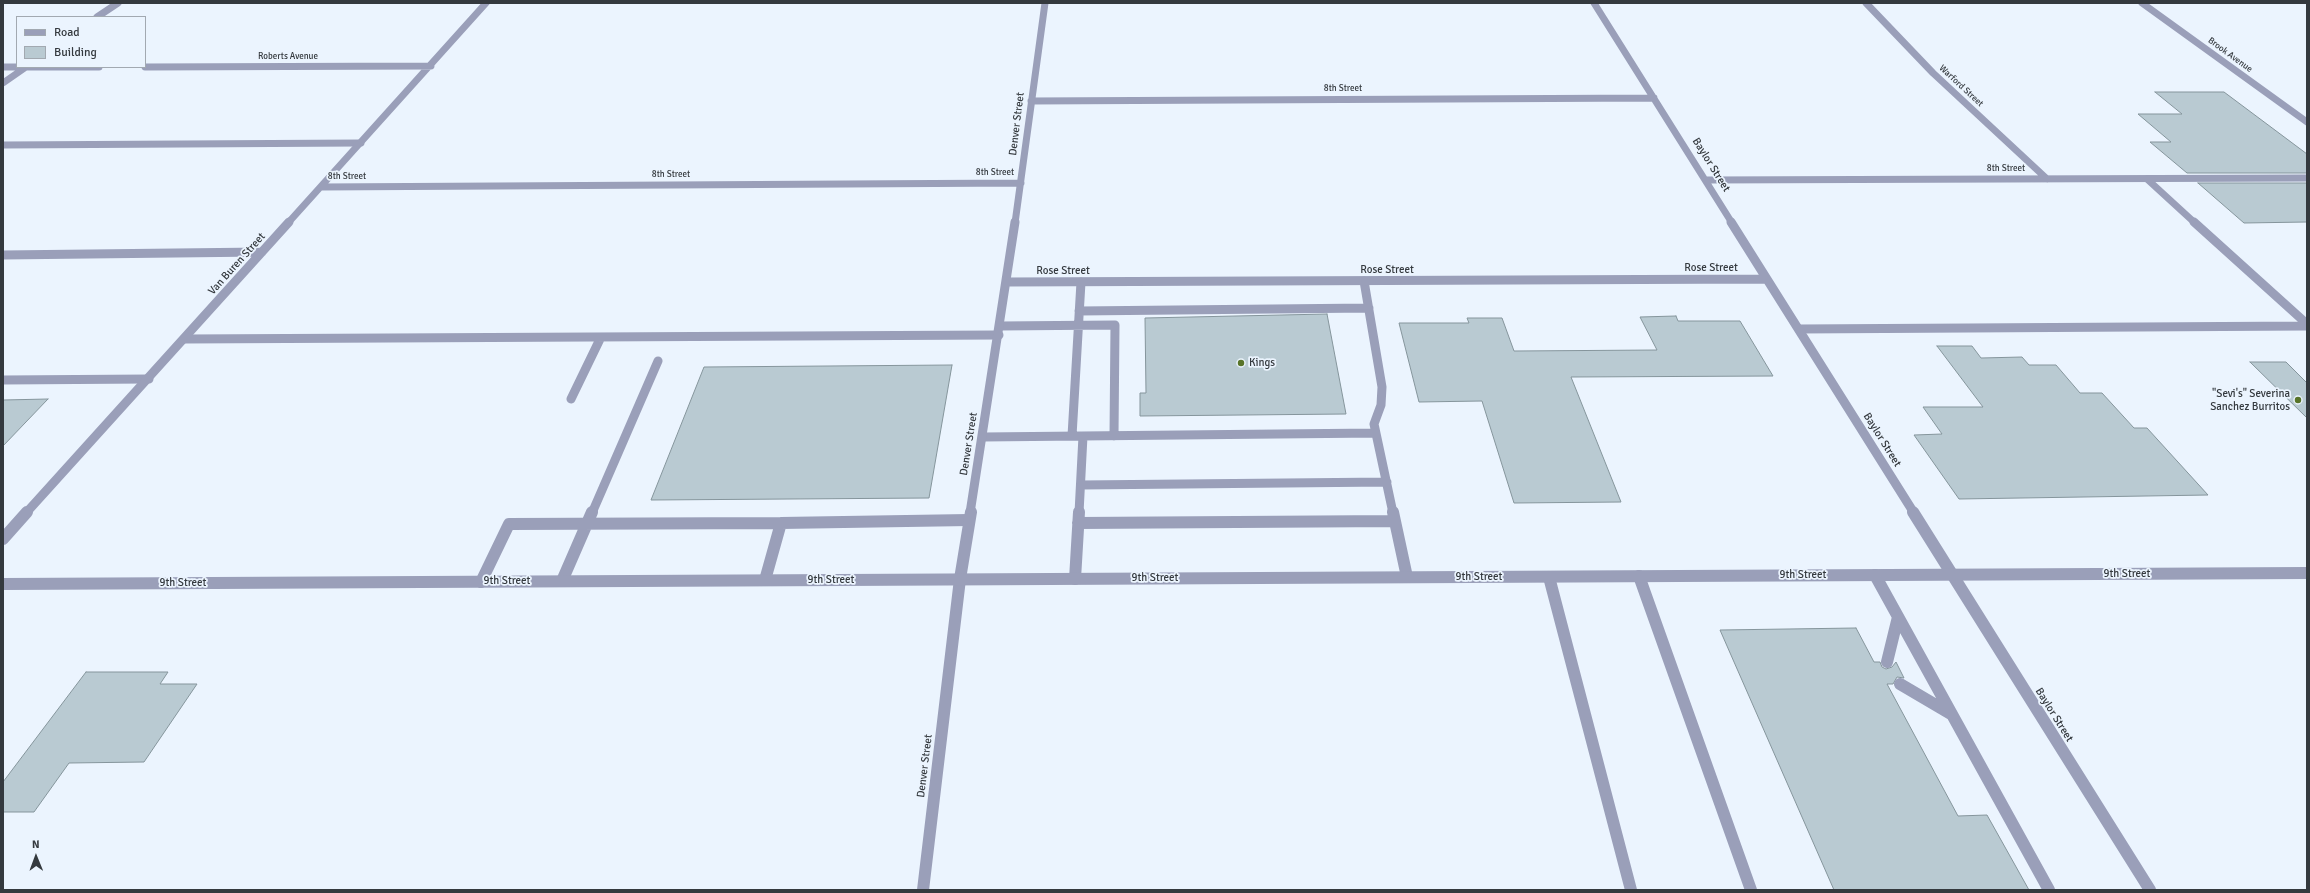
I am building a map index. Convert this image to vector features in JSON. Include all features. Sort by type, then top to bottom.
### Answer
[{"type":"street","points":[[98,16],[118,3]]},
{"type":"street","name":"Van Buren Street","points":[[3,540],[431,66],[486,3]]},
{"type":"street","name":"Denver Street","points":[[923,890],[960,579],[1022,183],[1045,3]]},
{"type":"street","name":"Baylor Street","points":[[1594,3],[2150,890]]},
{"type":"street","name":"Warford Street","points":[[1866,3],[1933,73],[2047,179]]},
{"type":"street","name":"Brook Avenue","points":[[2142,3],[2307,122]]},
{"type":"street","name":"Roberts Avenue","points":[[146,67],[431,66]]},
{"type":"street","points":[[3,67],[16,67]]},
{"type":"street","points":[[3,83],[25,68]]},
{"type":"street","name":"8th Street","points":[[1032,101],[1654,98]]},
{"type":"street","points":[[3,145],[361,143]]},
{"type":"street","name":"8th Street","points":[[1706,180],[2307,178]]},
{"type":"street","points":[[2147,179],[2307,325]]},
{"type":"street","name":"8th Street","points":[[321,187],[1022,183]]},
{"type":"street","points":[[3,255],[262,252]]},
{"type":"street","name":"Rose Street","points":[[1007,282],[1767,279]]},
{"type":"street","points":[[1364,281],[1382,387],[1381,405],[1374,424],[1407,577]]},
{"type":"street","points":[[1075,579],[1081,484],[1077,436],[1078,325],[1081,282]]},
{"type":"street","points":[[1079,311],[1369,308]]},
{"type":"street","points":[[185,339],[601,337],[1000,330],[1078,325],[1115,325],[1114,436]]},
{"type":"street","points":[[1799,329],[2307,325]]},
{"type":"street","points":[[571,399],[601,337]]},
{"type":"street","points":[[562,581],[658,361]]},
{"type":"street","points":[[3,380],[149,379]]},
{"type":"street","points":[[982,437],[1376,433]]},
{"type":"street","points":[[1081,484],[1386,482]]},
{"type":"street","points":[[481,582],[509,524],[969,520]]},
{"type":"street","points":[[1078,523],[1395,521]]},
{"type":"street","points":[[765,580],[781,522]]},
{"type":"street","name":"9th Street","points":[[3,584],[2307,573]]},
{"type":"street","points":[[1874,575],[2049,890]]},
{"type":"street","points":[[1639,576],[1751,890]]},
{"type":"street","points":[[1549,577],[1630,890]]},
{"type":"street","points":[[1887,662],[1898,617]]},
{"type":"street","points":[[1900,684],[1951,714]]},
{"type":"building","points":[[2155,92],[2224,92],[2307,154],[2307,173],[2187,173],[2150,142],[2171,142],[2138,114],[2182,114]]},
{"type":"building","points":[[2198,183],[2307,183],[2307,222],[2244,223]]},
{"type":"building","name":"Kings","points":[[1327,314],[1346,414],[1140,416],[1140,393],[1146,393],[1145,318]]},
{"type":"building","points":[[1676,316],[1678,321],[1740,321],[1773,376],[1571,377],[1621,502],[1514,503],[1482,401],[1419,402],[1399,323],[1469,323],[1467,318],[1502,318],[1514,351],[1657,350],[1640,317]]},
{"type":"building","points":[[1937,346],[1972,346],[1981,358],[2022,357],[2029,365],[2056,365],[2080,393],[2102,393],[2134,428],[2147,428],[2208,495],[1959,499],[1914,435],[1942,434],[1923,407],[1983,407]]},
{"type":"building","name":"\"Sevi's\" Severina Sanchez Burritos","points":[[2250,362],[2286,362],[2307,383],[2307,418]]},
{"type":"building","points":[[952,365],[929,498],[651,500],[704,367]]},
{"type":"building","points":[[48,399],[3,446],[3,400]]},
{"type":"building","points":[[1856,628],[1874,662],[1880,662],[1882,667],[1886,669],[1892,667],[1896,662],[1904,678],[1897,677],[1893,684],[1887,684],[1958,816],[1987,815],[2029,890],[1834,890],[1720,630]]},
{"type":"building","points":[[86,672],[168,672],[160,684],[197,684],[144,762],[69,763],[34,812],[3,812],[3,782]]},
{"type":"place","name":"Kings","points":[[1241,363]]},
{"type":"place","name":"\"Sevi's\" Severina Sanchez Burritos","points":[[2298,400]]}]
